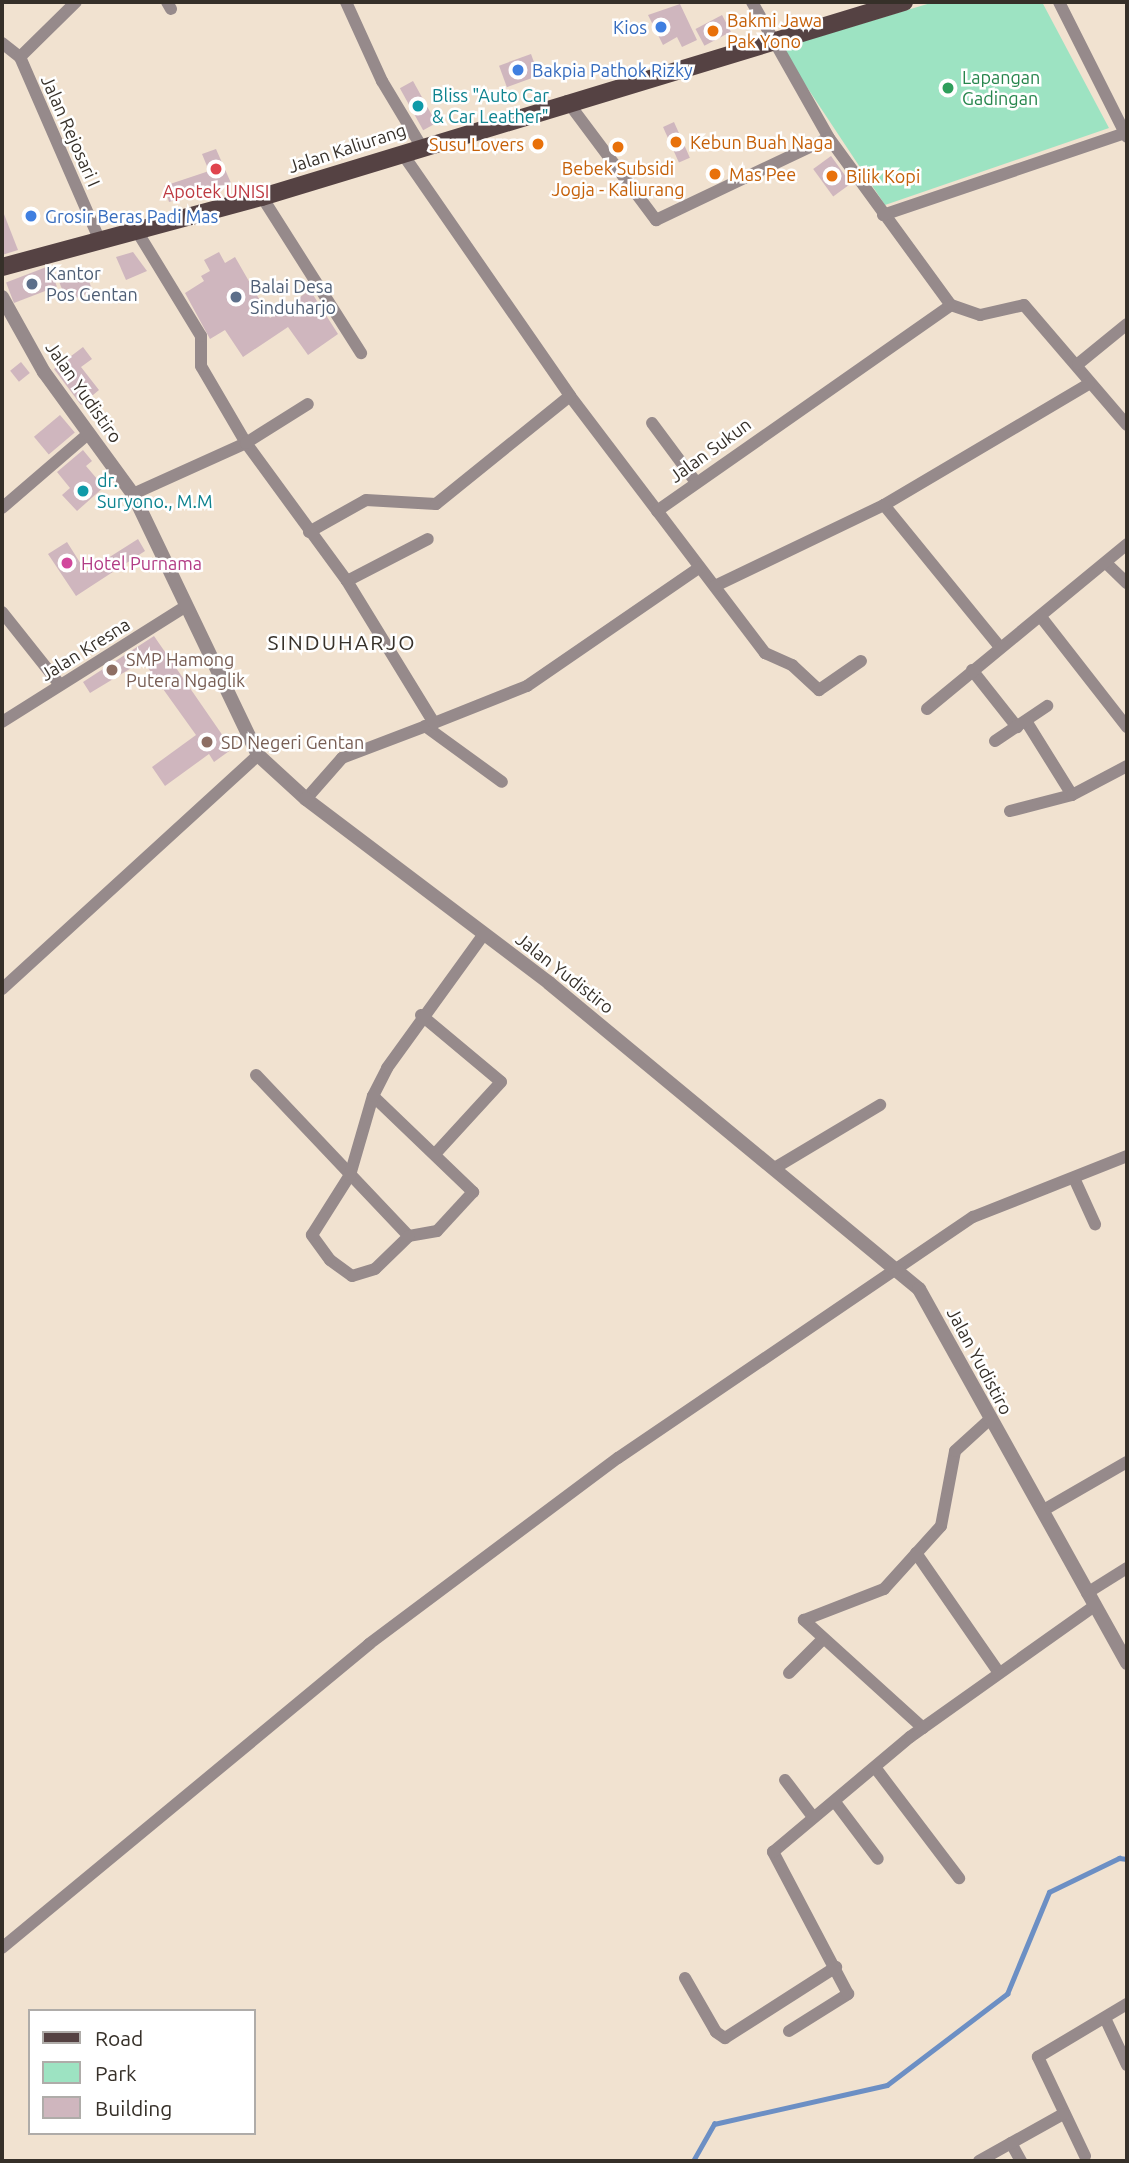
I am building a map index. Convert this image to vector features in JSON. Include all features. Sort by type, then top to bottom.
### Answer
[{"type":"main road","name":"Jalan Kaliurang","points":[[2,267],[262,197],[567,101],[904,2]]},
{"type":"street","points":[[20,57],[76,2]]},
{"type":"street","points":[[346,2],[382,81],[421,146]]},
{"type":"street","points":[[752,2],[829,138],[951,305],[980,315],[1024,305],[1078,364],[1089,384],[1127,425]]},
{"type":"street","points":[[883,215],[1126,135],[1059,2]]},
{"type":"street","name":"Jalan Rejosari I","points":[[2,43],[20,57],[100,241]]},
{"type":"street","points":[[567,101],[656,220],[829,138]]},
{"type":"street","points":[[402,153],[570,396],[765,653],[792,665],[815,689],[861,661]]},
{"type":"street","points":[[262,197],[361,353]]},
{"type":"street","points":[[137,231],[201,336],[201,366],[246,443],[347,581],[430,724],[502,782]]},
{"type":"street","name":"Jalan Yudistiro","points":[[2,297],[44,372],[133,494],[258,755],[306,799],[484,934],[895,1266],[919,1289],[1090,1599],[1123,1644],[1127,1662]]},
{"type":"street","name":"Jalan Sukun","points":[[657,511],[695,481],[951,305]]},
{"type":"street","points":[[1078,364],[1127,324]]},
{"type":"street","points":[[715,586],[884,505],[1089,384]]},
{"type":"street","points":[[309,532],[366,500],[436,504],[570,396]]},
{"type":"street","points":[[133,494],[246,443],[307,404]]},
{"type":"street","points":[[652,423],[695,481]]},
{"type":"street","points":[[3,504],[88,434]]},
{"type":"street","points":[[884,505],[999,646]]},
{"type":"street","points":[[347,581],[428,539]]},
{"type":"street","points":[[927,709],[999,646],[1041,617],[1127,544]]},
{"type":"street","points":[[1106,563],[1127,583]]},
{"type":"street","points":[[306,799],[314,784],[342,758],[527,686],[699,568]]},
{"type":"street","name":"Jalan Kresna","points":[[2,722],[186,606]]},
{"type":"street","points":[[2,612],[60,685]]},
{"type":"street","points":[[1041,617],[1127,727]]},
{"type":"street","points":[[972,670],[1021,724],[1072,795]]},
{"type":"street","points":[[995,741],[1046,706]]},
{"type":"street","points":[[2,989],[258,755]]},
{"type":"street","points":[[1010,811],[1072,795],[1127,766]]},
{"type":"street","points":[[373,1096],[436,1153],[473,1192],[437,1231],[409,1236],[364,1276],[352,1276],[330,1260],[312,1235],[349,1175],[373,1096],[421,1015],[484,934]]},
{"type":"street","points":[[421,1015],[501,1082],[436,1153]]},
{"type":"street","points":[[256,1076],[409,1236]]},
{"type":"street","points":[[773,1169],[880,1105]]},
{"type":"street","points":[[2,1948],[369,1644],[618,1458],[895,1266],[972,1217],[1127,1156]]},
{"type":"street","points":[[1074,1178],[1095,1224]]},
{"type":"street","points":[[923,1728],[804,1620],[807,1616],[872,1596],[916,1553],[945,1519],[955,1451],[990,1419]]},
{"type":"street","points":[[1042,1511],[1127,1462]]},
{"type":"street","points":[[916,1553],[999,1673]]},
{"type":"street","points":[[789,2031],[847,1997],[836,1967],[773,1852],[813,1816],[877,1770],[923,1728],[999,1673],[1127,1568]]},
{"type":"street","points":[[789,1673],[823,1639]]},
{"type":"street","points":[[877,1770],[959,1878]]},
{"type":"street","points":[[785,1780],[813,1816]]},
{"type":"street","points":[[835,1802],[878,1859]]},
{"type":"street","points":[[685,1978],[716,2032],[725,2038],[836,1967]]},
{"type":"street","points":[[1085,2156],[1039,2067],[1039,2055],[1127,2004]]},
{"type":"street","points":[[1105,2018],[1127,2065]]},
{"type":"street","points":[[979,2161],[1063,2114]]},
{"type":"street","points":[[1012,2143],[1021,2161]]},
{"type":"green space","name":"Lapangan Gadingan","points":[[934,2],[1042,2],[1109,128],[885,205],[781,48]]},
{"type":"building","points":[[680,4],[697,40],[682,47],[677,37],[663,45],[648,15]]},
{"type":"building","name":"Bakmi Jawa Pak Yono","points":[[722,15],[731,32],[704,46],[696,29]]},
{"type":"building","name":"Bakpia Pathok Rizky","points":[[531,54],[539,76],[507,87],[499,66]]},
{"type":"building","name":"Bliss \"Auto Car & Car Leather\"","points":[[413,81],[436,123],[423,130],[400,88]]},
{"type":"building","name":"Kebun Buah Naga","points":[[674,122],[690,158],[679,163],[663,127]]},
{"type":"building","points":[[216,149],[231,183],[169,202],[164,186],[209,171],[202,154]]},
{"type":"building","name":"Bilik Kopi","points":[[831,156],[851,184],[833,196],[813,169]]},
{"type":"building","points":[[2,209],[18,250],[2,255]]},
{"type":"building","points":[[133,252],[147,271],[126,280],[116,257]]},
{"type":"building","points":[[219,252],[225,263],[235,257],[270,318],[310,290],[338,334],[308,355],[288,327],[243,357],[225,330],[210,339],[185,293],[204,281],[201,276],[210,271],[204,260]]},
{"type":"building","name":"Kantor Pos Gentan","points":[[49,266],[57,287],[14,303],[6,282]]},
{"type":"building","points":[[85,271],[93,292],[67,302],[59,281]]},
{"type":"building","points":[[83,347],[92,359],[81,367],[99,390],[81,405],[54,369]]},
{"type":"building","points":[[21,362],[30,373],[19,382],[10,371]]},
{"type":"building","points":[[60,415],[75,433],[49,454],[34,437]]},
{"type":"building","points":[[83,450],[92,461],[86,466],[104,487],[77,511],[62,495],[70,488],[57,472]]},
{"type":"building","name":"Hotel Purnama","points":[[138,539],[145,551],[76,596],[48,554],[67,542],[86,572]]},
{"type":"building","points":[[154,636],[232,749],[214,762],[209,754],[165,786],[152,767],[196,735],[143,661],[90,693],[83,682]]},
{"type":"waterway","points":[[693,2161],[714,2124],[887,2085],[1007,1994],[1049,1892],[1119,1858],[1127,1859]]},
{"type":"place","name":"Kios","points":[[661,27]]},
{"type":"place","name":"Bakmi Jawa Pak Yono","points":[[713,31]]},
{"type":"place","name":"Bakpia Pathok Rizky","points":[[518,70]]},
{"type":"place","name":"Lapangan Gadingan","points":[[948,88]]},
{"type":"place","name":"Bliss \"Auto Car & Car Leather\"","points":[[418,106]]},
{"type":"place","name":"Kebun Buah Naga","points":[[676,142]]},
{"type":"place","name":"Susu Lovers","points":[[538,144]]},
{"type":"place","name":"Bebek Subsidi Jogja - Kaliurang","points":[[618,147]]},
{"type":"place","name":"Apotek UNISI","points":[[216,169]]},
{"type":"place","name":"Mas Pee","points":[[715,174]]},
{"type":"place","name":"Bilik Kopi","points":[[832,176]]},
{"type":"place","name":"Grosir Beras Padi Mas","points":[[31,216]]},
{"type":"place","name":"Kantor Pos Gentan","points":[[32,284]]},
{"type":"place","name":"Balai Desa Sinduharjo","points":[[236,297]]},
{"type":"place","name":"dr. Suryono., M.M","points":[[83,491]]},
{"type":"place","name":"Hotel Purnama","points":[[67,563]]},
{"type":"place","name":"SMP Hamong Putera Ngaglik","points":[[112,670]]},
{"type":"place","name":"SD Negeri Gentan","points":[[207,742]]},
{"type":"district","name":"SINDUHARJO","points":[[342,642]]}]
